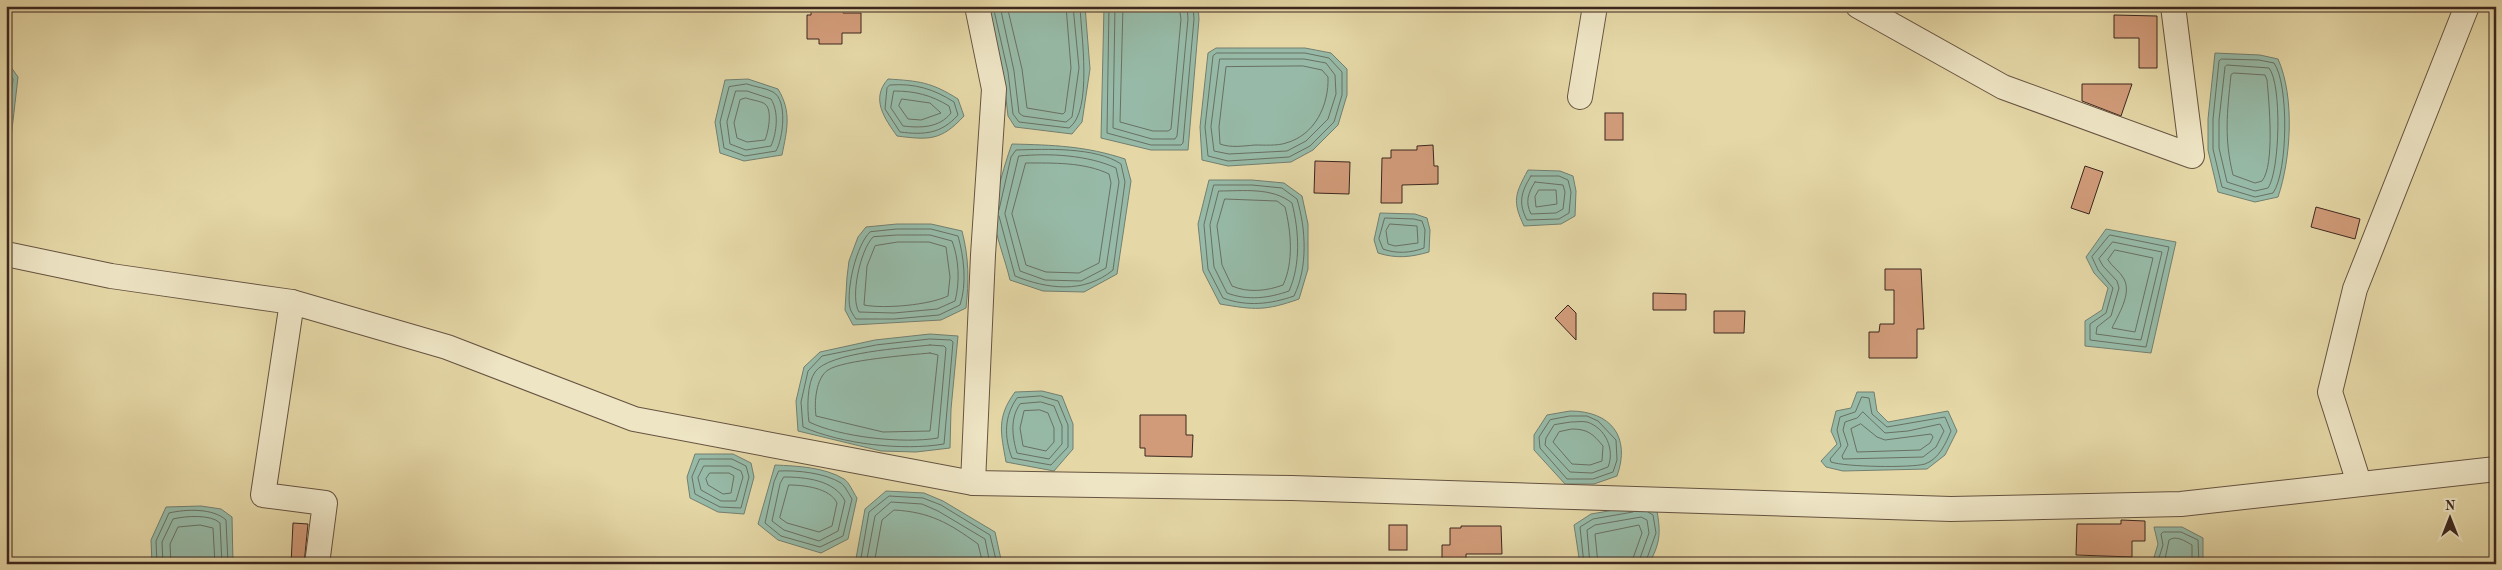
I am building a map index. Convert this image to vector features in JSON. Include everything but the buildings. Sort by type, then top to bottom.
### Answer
[{"type":"street","points":[[973,483],[983,255],[994,89],[977,6]]},
{"type":"street","points":[[1580,97],[1595,6]]},
{"type":"street","points":[[1858,6],[2003,87],[2192,156],[2174,6]]},
{"type":"street","points":[[2359,484],[2330,392],[2355,289],[2467,6]]},
{"type":"street","points":[[6,254],[111,276],[292,302],[447,347],[634,419],[973,483],[1302,488],[1951,509],[2181,504],[2496,469]]},
{"type":"street","points":[[292,302],[263,494],[324,503],[317,564]]},
{"type":"water","points":[[988,6],[1085,6],[1090,69],[1082,122],[1072,134],[1015,127],[1008,116],[1003,73]]},
{"type":"water","points":[[1104,6],[1198,6],[1199,19],[1188,150],[1151,150],[1101,138]]},
{"type":"water","points":[[1216,48],[1305,48],[1331,53],[1347,69],[1347,95],[1338,125],[1313,150],[1291,162],[1228,166],[1202,160],[1200,127],[1208,53]]},
{"type":"water","points":[[2215,53],[2260,55],[2278,59],[2287,91],[2289,128],[2286,165],[2278,197],[2255,202],[2218,192],[2208,150],[2208,119]]},
{"type":"water","points":[[6,60],[18,77],[6,182]]},
{"type":"water","points":[[748,79],[778,89],[782,97],[787,113],[787,121],[782,155],[744,161],[720,153],[715,122],[725,80]]},
{"type":"water","points":[[888,79],[917,82],[940,89],[958,99],[964,116],[948,130],[934,137],[897,136],[881,109],[880,94]]},
{"type":"water","points":[[1012,144],[1083,149],[1125,159],[1131,181],[1117,274],[1084,292],[1043,291],[1010,280],[996,232],[993,211]]},
{"type":"water","points":[[1528,170],[1560,171],[1573,176],[1576,191],[1575,216],[1561,224],[1524,226],[1518,210],[1517,198],[1520,185]]},
{"type":"water","points":[[1209,180],[1252,180],[1284,183],[1302,196],[1308,224],[1308,269],[1299,299],[1277,306],[1260,308],[1220,304],[1203,271],[1198,224]]},
{"type":"water","points":[[1380,213],[1415,214],[1427,218],[1430,230],[1429,252],[1404,257],[1378,253],[1374,240]]},
{"type":"water","points":[[897,224],[931,224],[962,231],[968,270],[966,308],[941,320],[853,325],[845,310],[849,261],[858,237],[866,227]]},
{"type":"water","points":[[2106,229],[2176,242],[2151,353],[2085,346],[2085,321],[2102,310],[2108,288],[2094,273],[2086,257]]},
{"type":"water","points":[[930,334],[958,336],[951,409],[950,448],[916,452],[881,451],[798,431],[796,401],[804,367],[820,352],[875,340]]},
{"type":"water","points":[[1042,391],[1062,396],[1073,424],[1073,449],[1054,471],[1006,462],[1003,442],[1002,418],[1015,392]]},
{"type":"water","points":[[1857,392],[1874,392],[1877,411],[1888,422],[1948,411],[1957,431],[1945,455],[1927,469],[1843,471],[1826,467],[1821,461],[1837,444],[1831,431],[1836,411],[1851,408]]},
{"type":"water","points":[[1570,411],[1584,412],[1597,416],[1607,421],[1614,429],[1619,438],[1621,449],[1621,462],[1617,476],[1594,484],[1565,484],[1534,450],[1534,435],[1547,415]]},
{"type":"water","points":[[695,454],[733,454],[751,463],[754,477],[744,514],[718,512],[690,498],[687,477]]},
{"type":"water","points":[[775,465],[819,470],[846,480],[857,498],[848,539],[821,553],[778,540],[758,524]]},
{"type":"water","points":[[886,491],[924,493],[943,501],[995,532],[1002,564],[855,564],[865,509]]},
{"type":"water","points":[[1643,505],[1657,511],[1659,526],[1659,538],[1649,564],[1580,564],[1574,525],[1591,514]]},
{"type":"water","points":[[201,506],[221,509],[232,517],[233,564],[152,564],[151,540],[166,507]]},
{"type":"water","points":[[2154,527],[2182,527],[2203,538],[2203,564],[2152,564],[2158,544]]}]
